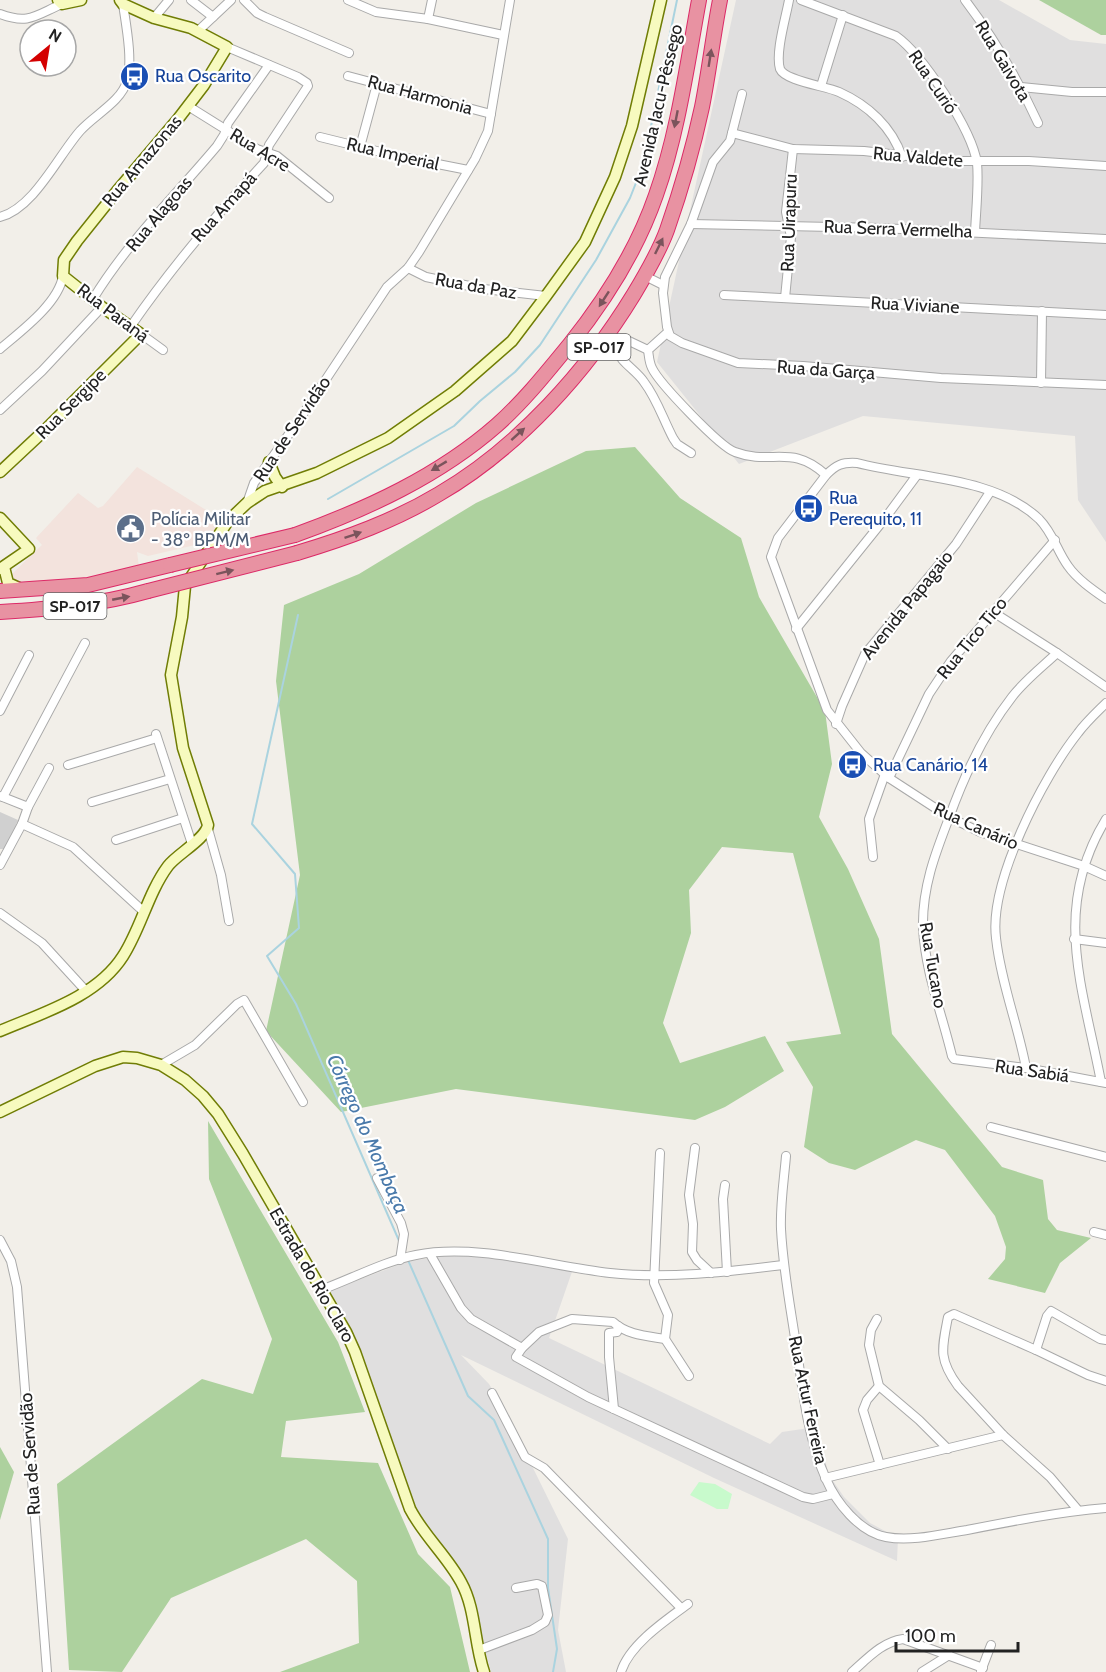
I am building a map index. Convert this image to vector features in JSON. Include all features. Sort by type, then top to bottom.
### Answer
[{"type":"highway","name":"Avenida Jacu-Pêssego","points":[[0,591],[88,585],[295,535],[338,520],[389,497],[460,452],[497,425],[538,383],[594,314],[622,271],[656,196],[673,136],[699,0]]},
{"type":"highway","name":"SP-017","points":[[0,612],[67,607],[124,598],[297,554],[359,534],[400,515],[440,494],[482,466],[522,431],[589,360],[616,323],[645,276],[666,232],[688,164],[702,108],[720,0]]},
{"type":"main road","points":[[60,2],[81,0]]},
{"type":"main road","points":[[247,503],[266,491],[317,473],[388,438],[455,391],[512,341],[585,242],[615,177],[632,126],[661,0]]},
{"type":"main road","points":[[121,2],[154,18],[198,31],[227,47]]},
{"type":"main road","name":"Rua Amazonas","points":[[63,276],[64,260],[77,241],[188,106],[227,47]]},
{"type":"main road","name":"Rua Paraná","points":[[63,276],[141,334]]},
{"type":"main road","name":"Rua Sergipe","points":[[0,472],[141,334]]},
{"type":"main road","points":[[269,462],[282,487]]},
{"type":"main road","name":"Rua de Servidão","points":[[208,829],[183,748],[171,675],[182,617],[185,586],[228,521],[247,503]]},
{"type":"main road","points":[[0,518],[29,549],[2,568],[8,583],[24,591]]},
{"type":"main road","points":[[0,1031],[60,1006],[103,978],[123,956],[162,875],[176,857],[208,829]]},
{"type":"main road","name":"Estrada do Rio Claro","points":[[0,1112],[74,1076],[123,1057],[137,1058],[161,1065],[203,1096],[218,1114],[355,1352],[410,1509],[422,1529],[453,1568],[464,1589],[484,1672]]},
{"type":"street","points":[[154,18],[169,0]]},
{"type":"street","points":[[191,0],[213,17]]},
{"type":"street","points":[[198,31],[231,0]]},
{"type":"street","points":[[244,0],[257,13],[349,53]]},
{"type":"street","points":[[348,0],[376,12],[428,19],[503,35]]},
{"type":"street","points":[[428,19],[432,0]]},
{"type":"street","name":"Rua de Servidão","points":[[247,503],[254,483],[300,420],[387,287],[408,268],[468,170],[488,131],[510,0]]},
{"type":"street","points":[[789,0],[780,54],[780,67],[783,73],[790,78],[821,86],[853,99],[875,116],[896,140],[902,157]]},
{"type":"street","name":"Rua Curió","points":[[801,0],[883,30],[908,45],[942,90],[964,130],[977,162],[975,232]]},
{"type":"street","name":"Rua Gaivota","points":[[965,0],[992,38],[1021,87],[1038,123]]},
{"type":"street","points":[[0,14],[21,20],[36,16],[60,2]]},
{"type":"street","points":[[0,217],[9,215],[36,190],[81,129],[123,89],[128,80],[129,40],[121,2]]},
{"type":"street","points":[[821,86],[843,15]]},
{"type":"street","points":[[227,47],[269,65]]},
{"type":"street","name":"Rua Amapá","points":[[131,326],[189,247],[264,163],[269,146],[304,94],[308,84],[298,77],[269,65]]},
{"type":"street","name":"Rua Alagoas","points":[[93,299],[109,273],[217,146],[227,125],[269,65]]},
{"type":"street","name":"Rua Harmonia","points":[[348,76],[491,114]]},
{"type":"street","points":[[360,147],[377,84]]},
{"type":"street","points":[[1021,87],[1072,92],[1106,92]]},
{"type":"street","points":[[648,350],[668,332],[663,285],[691,224],[713,162],[730,141],[742,94]]},
{"type":"street","name":"Rua Acre","points":[[188,106],[257,149],[277,156],[329,198]]},
{"type":"street","name":"Rua Valdete","points":[[732,133],[793,149],[864,151],[902,157],[977,162],[1029,161],[1106,166]]},
{"type":"street","name":"Rua Imperial","points":[[320,137],[468,170]]},
{"type":"street","name":"Rua Uirapuru","points":[[784,298],[790,237],[786,212],[793,149]]},
{"type":"street","name":"Rua Serra Vermelha","points":[[691,224],[788,225],[1106,239]]},
{"type":"street","name":"Rua da Paz","points":[[408,268],[426,277],[484,289],[546,296]]},
{"type":"street","points":[[0,349],[41,312],[57,292],[63,276]]},
{"type":"street","points":[[645,276],[663,285]]},
{"type":"street","name":"Rua Viviane","points":[[724,296],[1106,315]]},
{"type":"street","points":[[0,410],[42,372],[102,307]]},
{"type":"street","points":[[1041,383],[1042,311]]},
{"type":"street","name":"Rua da Garça","points":[[668,332],[670,336],[682,343],[738,363],[919,376],[1106,385]]},
{"type":"street","name":"Rua Paraná","points":[[141,334],[163,350]]},
{"type":"street","points":[[648,350],[629,341],[619,343],[616,349],[619,357],[650,390],[677,444],[691,453]]},
{"type":"street","points":[[648,350],[651,366],[657,376],[727,449],[767,457],[797,456],[815,466],[825,475],[841,463],[856,463],[953,480],[1021,504],[1042,521],[1072,570],[1106,599]]},
{"type":"street","name":"Rua Canário","points":[[825,475],[778,538],[771,557],[826,710],[861,753],[887,776],[949,817],[980,832],[1083,866],[1106,876]]},
{"type":"street","points":[[796,629],[917,475]]},
{"type":"street","name":"Avenida Papagaio","points":[[836,724],[865,654],[956,544],[990,492]]},
{"type":"street","name":"Rua Tico Tico","points":[[873,856],[869,819],[887,776],[938,678],[968,639],[1055,540]]},
{"type":"street","points":[[993,612],[1106,687]]},
{"type":"street","points":[[27,807],[1,796],[85,643]]},
{"type":"street","name":"Rua Tucano","points":[[957,1060],[952,1056],[932,981],[923,930],[924,897],[931,867],[955,798],[968,771],[1012,696],[1057,653]]},
{"type":"street","points":[[0,711],[29,655]]},
{"type":"street","points":[[1026,1068],[995,937],[1000,885],[1029,813],[1053,770],[1078,731],[1106,703]]},
{"type":"street","points":[[68,765],[157,736],[192,844]]},
{"type":"street","points":[[0,866],[22,824],[27,807],[49,768]]},
{"type":"street","points":[[92,802],[170,779]]},
{"type":"street","points":[[116,840],[183,818]]},
{"type":"street","points":[[1104,1082],[1081,992],[1074,939],[1074,918],[1083,866],[1096,835],[1106,819]]},
{"type":"street","points":[[22,824],[73,847],[144,912]]},
{"type":"street","points":[[208,829],[221,876],[229,921]]},
{"type":"street","points":[[0,913],[42,943],[86,991]]},
{"type":"street","points":[[1074,939],[1106,943]]},
{"type":"street","points":[[161,1065],[195,1045],[244,1000],[303,1102]]},
{"type":"street","name":"Rua Sabiá","points":[[957,1060],[1026,1068],[1104,1082]]},
{"type":"street","points":[[991,1127],[1106,1157]]},
{"type":"street","points":[[695,1148],[689,1196],[693,1224],[692,1252],[711,1273]]},
{"type":"street","points":[[660,1153],[654,1283],[668,1315],[665,1339],[689,1376]]},
{"type":"street","name":"Rua Artur Ferreira","points":[[786,1156],[781,1213],[783,1265],[805,1402],[825,1478],[852,1517],[869,1531],[885,1537],[907,1538],[1078,1510],[1106,1508]]},
{"type":"street","points":[[377,1178],[401,1223],[404,1234],[400,1260]]},
{"type":"street","points":[[725,1185],[723,1199],[727,1272]]},
{"type":"street","points":[[1094,1232],[1106,1235]]},
{"type":"street","name":"Rua de Servidão","points":[[0,1240],[11,1261],[17,1287],[47,1672]]},
{"type":"street","points":[[321,1290],[400,1260],[449,1252],[608,1272],[656,1274],[727,1272],[783,1265]]},
{"type":"street","points":[[430,1254],[461,1308],[471,1319],[522,1348]]},
{"type":"street","points":[[1036,1350],[1047,1316],[1051,1311],[1100,1339],[1106,1340]]},
{"type":"street","points":[[1078,1510],[1050,1477],[1003,1435],[958,1386],[941,1353],[948,1317],[954,1314],[1106,1381]]},
{"type":"street","points":[[665,1339],[635,1334],[613,1322],[572,1319],[539,1332],[516,1357],[588,1397],[803,1497],[813,1499],[834,1494]]},
{"type":"street","points":[[877,1319],[871,1330],[869,1345],[879,1386],[919,1420],[948,1449]]},
{"type":"street","points":[[614,1409],[609,1333],[617,1332],[618,1326]]},
{"type":"street","points":[[879,1386],[867,1400],[863,1410],[880,1466]]},
{"type":"street","points":[[492,1393],[525,1457],[544,1468],[684,1606],[640,1642],[628,1656],[621,1672]]},
{"type":"street","points":[[825,1478],[1003,1435]]},
{"type":"street","points":[[478,1650],[532,1630],[545,1622],[548,1615],[542,1586],[537,1584],[516,1588]]},
{"type":"street","points":[[852,1672],[882,1646],[903,1639],[949,1655],[982,1670],[991,1645]]},
{"type":"street","points":[[922,1672],[949,1655]]},
{"type":"shaded area","points":[[736,0],[999,0],[1070,40],[1106,44],[1106,542],[1078,500],[1075,436],[863,416],[739,464],[657,362]]},
{"type":"shaded area","name":"Polícia Militar - 38º BPM/M","points":[[137,467],[222,520],[208,542],[148,556],[137,552],[139,567],[110,575],[72,581],[16,581],[12,576],[13,573],[42,545],[36,538],[78,493],[98,508],[103,506]]},
{"type":"shaded area","points":[[0,812],[18,820],[7,849],[0,849]]},
{"type":"shaded area","points":[[463,1252],[574,1266],[549,1338],[770,1444],[782,1432],[816,1427],[829,1475],[844,1497],[870,1523],[898,1538],[897,1561],[714,1478],[461,1355],[489,1384],[503,1407],[568,1539],[558,1630],[566,1672],[491,1672],[468,1588],[419,1517],[364,1360],[329,1291],[406,1262]]},
{"type":"green space","points":[[1039,0],[1106,0],[1106,35],[1101,35]]},
{"type":"green space","points":[[635,447],[680,498],[741,538],[759,597],[825,711],[832,764],[819,817],[848,869],[879,939],[892,1034],[1002,1167],[1043,1180],[1048,1219],[1057,1230],[1091,1238],[1060,1263],[1045,1293],[988,1279],[1005,1259],[1006,1247],[995,1216],[945,1150],[916,1140],[855,1170],[829,1163],[804,1147],[813,1087],[786,1042],[841,1034],[793,853],[722,847],[689,890],[691,933],[663,1023],[680,1063],[765,1036],[784,1071],[725,1107],[695,1120],[456,1089],[341,1112],[266,1031],[300,875],[276,681],[284,605],[359,574],[476,503],[586,451]]},
{"type":"green space","points":[[208,1121],[338,1342],[365,1412],[286,1421],[281,1457],[378,1463],[418,1554],[450,1587],[470,1672],[280,1672],[359,1643],[357,1581],[306,1539],[171,1598],[122,1672],[69,1670],[57,1484],[202,1379],[253,1394],[272,1339],[209,1179]]},
{"type":"green space","points":[[0,1447],[14,1472],[0,1520]]},
{"type":"green space","points":[[699,1482],[715,1484],[732,1494],[728,1509],[717,1509],[690,1495]]},
{"type":"waterway","points":[[328,499],[454,426],[515,372],[540,345],[596,260],[630,198],[643,165],[677,0]]},
{"type":"waterway","name":"Córrego do Mombaça","points":[[298,615],[252,824],[295,874],[299,928],[267,956],[296,1004],[400,1243]]},
{"type":"waterway","name":"Córrego do Mombaça","points":[[404,1251],[468,1396],[494,1420],[548,1539],[548,1588],[557,1649],[553,1672]]},
{"type":"place","name":"Rua Oscarito","points":[[134,76]]},
{"type":"place","name":"Rua Perequito, 11","points":[[808,508]]},
{"type":"place","name":"Polícia Militar - 38º BPM/M","points":[[130,529]]},
{"type":"place","name":"Rua Canário, 14","points":[[852,765]]}]
